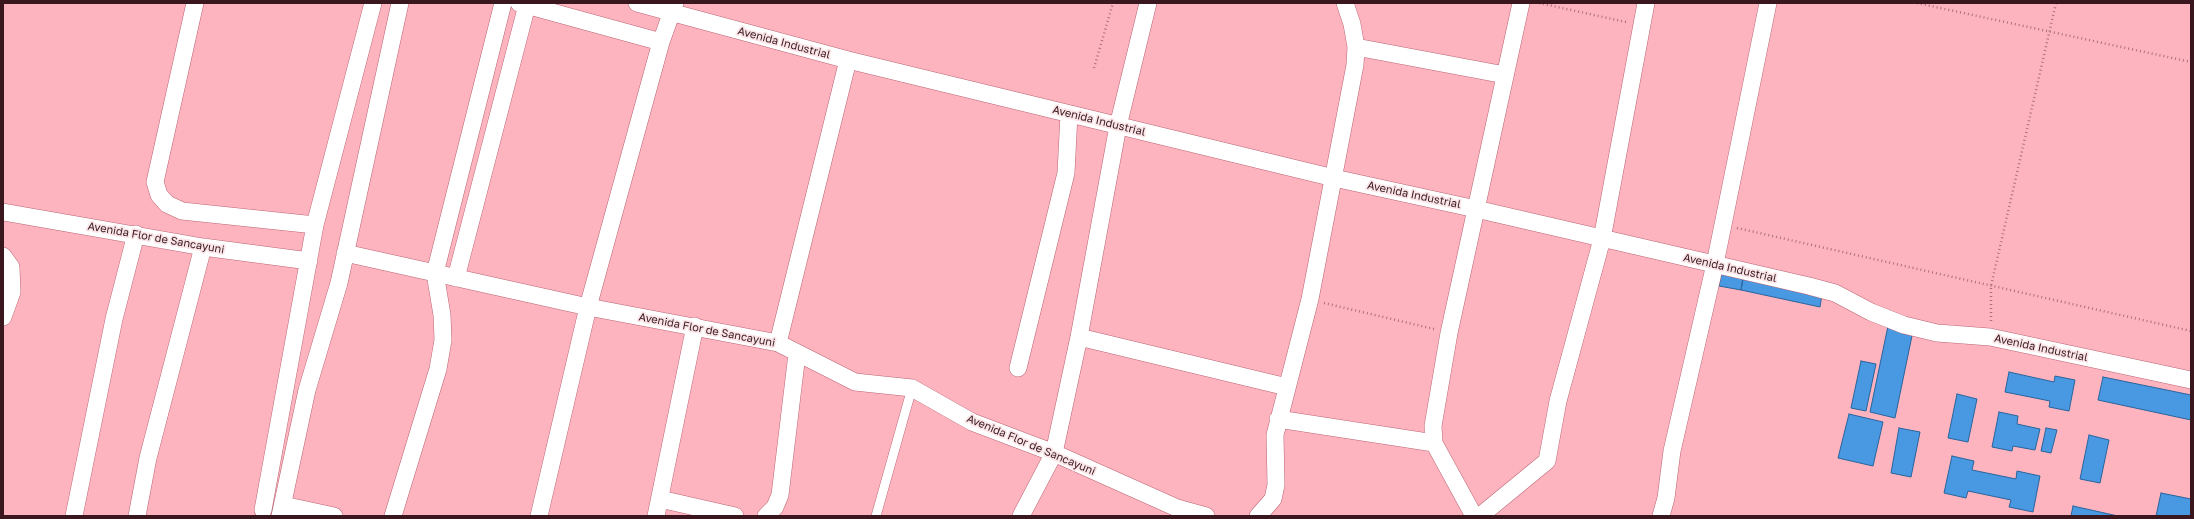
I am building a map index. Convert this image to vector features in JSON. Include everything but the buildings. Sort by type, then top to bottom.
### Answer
[{"type":"street","points":[[195,3],[155,182],[159,195],[168,204],[182,211],[315,225]]},
{"type":"street","points":[[263,510],[310,261],[315,225],[373,3]]},
{"type":"street","points":[[334,516],[282,510],[307,390],[339,283],[400,3]]},
{"type":"street","points":[[393,516],[438,368],[443,340],[443,327],[435,273],[503,3]]},
{"type":"street","name":"Avenida Industrial","points":[[637,3],[666,6],[848,60],[1118,126],[1334,178],[1715,264],[1835,294],[1871,312],[1904,325],[1937,334],[1990,337],[2191,380]]},
{"type":"street","points":[[1021,516],[1054,453],[1079,337],[1118,126],[1148,3]]},
{"type":"street","points":[[1258,516],[1273,499],[1276,485],[1275,435],[1278,419],[1288,387],[1310,299],[1355,65],[1356,47],[1352,24],[1345,3]]},
{"type":"street","points":[[1474,516],[1434,443],[1434,426],[1450,333],[1521,3]]},
{"type":"street","points":[[1480,516],[1547,461],[1558,401],[1602,239],[1646,3]]},
{"type":"street","points":[[1661,516],[1666,498],[1672,451],[1715,264],[1768,3]]},
{"type":"street","points":[[456,278],[523,4],[661,42]]},
{"type":"street","points":[[539,516],[588,307],[661,42],[666,6]]},
{"type":"street","points":[[1356,47],[1505,75]]},
{"type":"street","points":[[778,343],[848,60]]},
{"type":"street","points":[[1018,368],[1066,173],[1069,114]]},
{"type":"street","name":"Avenida Flor de Sancayuni","points":[[3,212],[136,234],[203,247],[310,261]]},
{"type":"street","points":[[74,516],[114,319],[136,234]]},
{"type":"street","points":[[137,516],[148,458],[203,247]]},
{"type":"street","name":"Avenida Flor de Sancayuni","points":[[345,253],[588,307],[695,326],[778,343],[797,354],[855,382],[912,388],[972,422],[1054,453],[1176,508],[1206,516]]},
{"type":"street","points":[[3,256],[11,267],[12,292],[3,317]]},
{"type":"street","points":[[656,516],[695,326]]},
{"type":"street","points":[[1079,337],[1288,387]]},
{"type":"street","points":[[766,516],[775,507],[780,495],[797,354]]},
{"type":"street","points":[[1278,419],[1434,443]]},
{"type":"street","points":[[660,498],[734,516]]},
{"type":"lane","points":[[876,516],[912,388]]},
{"type":"path","points":[[1094,68],[1113,3]]},
{"type":"path","points":[[1539,3],[1642,25]]},
{"type":"path","points":[[1916,3],[2191,62]]},
{"type":"path","points":[[1990,337],[1991,286],[2056,3]]},
{"type":"path","points":[[1729,226],[2191,331]]},
{"type":"path","points":[[1310,299],[1450,333]]}]
